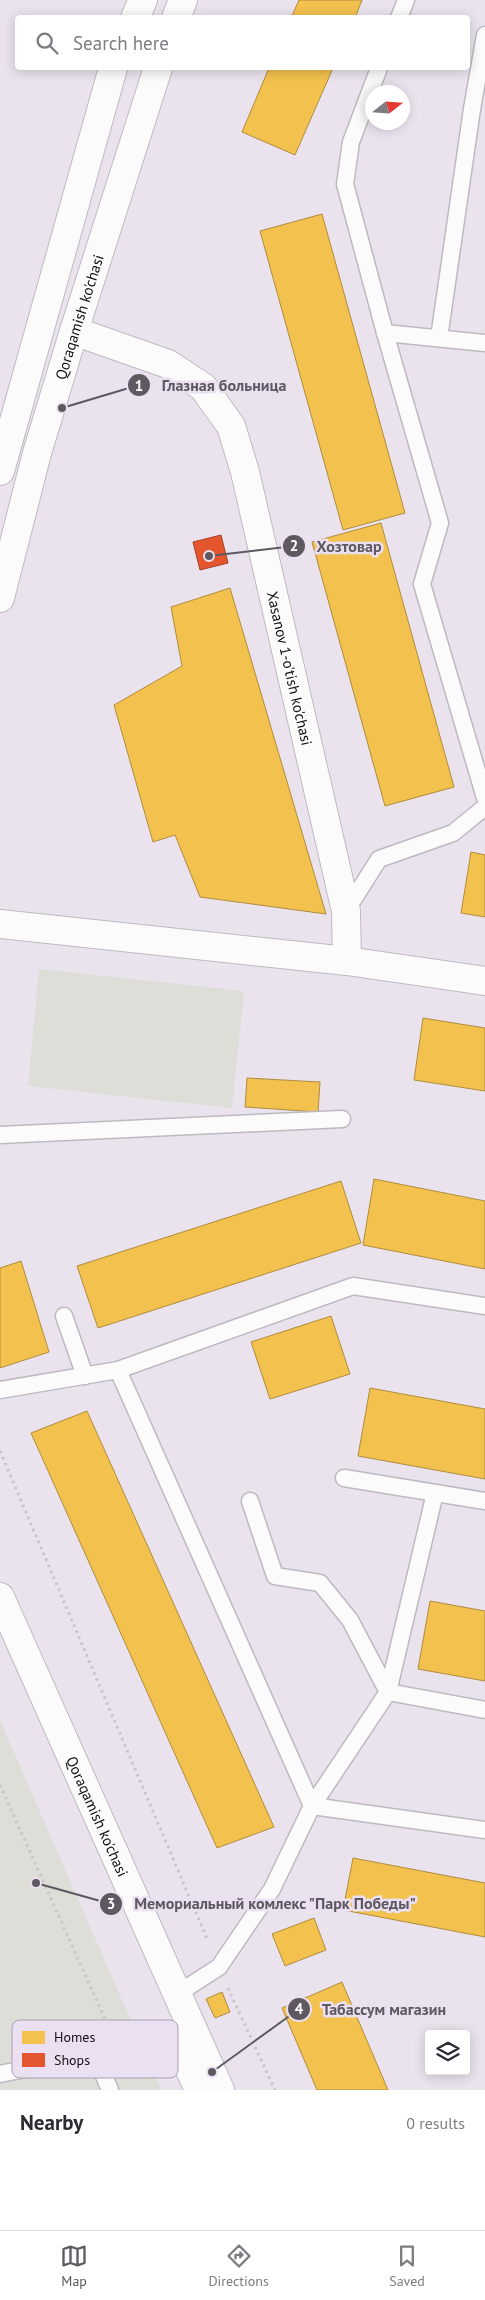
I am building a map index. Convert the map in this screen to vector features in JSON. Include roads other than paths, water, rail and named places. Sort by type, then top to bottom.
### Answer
[{"type":"main road","points":[[136,15],[143,0]]},
{"type":"main road","points":[[177,15],[183,0]]},
{"type":"main road","points":[[1,464],[112,70]]},
{"type":"main road","name":"Qoraqamish ko'chasi","points":[[0,598],[38,453],[71,341],[157,70]]},
{"type":"main road","name":"Xasanov 1-o'tish ko'chasi","points":[[71,341],[168,364],[202,387],[231,426],[245,472],[346,911],[347,961]]},
{"type":"main road","points":[[0,924],[347,961],[485,981]]},
{"type":"main road","name":"Qoraqamish ko'chasi","points":[[0,1597],[177,1994],[193,2054],[199,2090]]},
{"type":"main road","name":"Qoraqamish ko'chasi","points":[[0,1640],[177,2020]]},
{"type":"main road","name":"Qoraqamish ko'chasi","points":[[178,2022],[193,2054],[220,2090]]},
{"type":"lane","points":[[400,15],[406,0]]},
{"type":"lane","points":[[440,338],[472,109],[485,35]]},
{"type":"lane","points":[[378,70],[351,142],[345,184],[385,333],[440,523],[422,584],[485,798]]},
{"type":"lane","points":[[385,333],[485,343]]},
{"type":"lane","points":[[346,911],[379,859],[453,833],[485,807]]},
{"type":"lane","points":[[0,1135],[342,1119]]},
{"type":"lane","points":[[0,1390],[118,1370],[353,1286],[485,1306]]},
{"type":"lane","points":[[64,1316],[85,1376]]},
{"type":"lane","points":[[118,1370],[312,1806]]},
{"type":"lane","points":[[344,1478],[485,1501]]},
{"type":"lane","points":[[177,1994],[218,1967],[272,1889],[312,1806],[388,1692],[435,1493]]},
{"type":"lane","points":[[250,1501],[275,1576],[320,1583],[350,1620],[388,1692]]},
{"type":"lane","points":[[388,1692],[485,1710]]},
{"type":"lane","points":[[312,1806],[485,1830]]},
{"type":"lane","points":[[178,2052],[193,2054]]},
{"type":"lane","points":[[105,2078],[110,2090]]},
{"type":"place","name":"Глазная больница","points":[[62,408]]},
{"type":"place","name":"Хозтовар","points":[[209,556]]},
{"type":"place","name":"Мемориальный комлекс \"Парк Победы\"","points":[[36,1883]]},
{"type":"place","name":"Табассум магазин","points":[[212,2072]]}]
